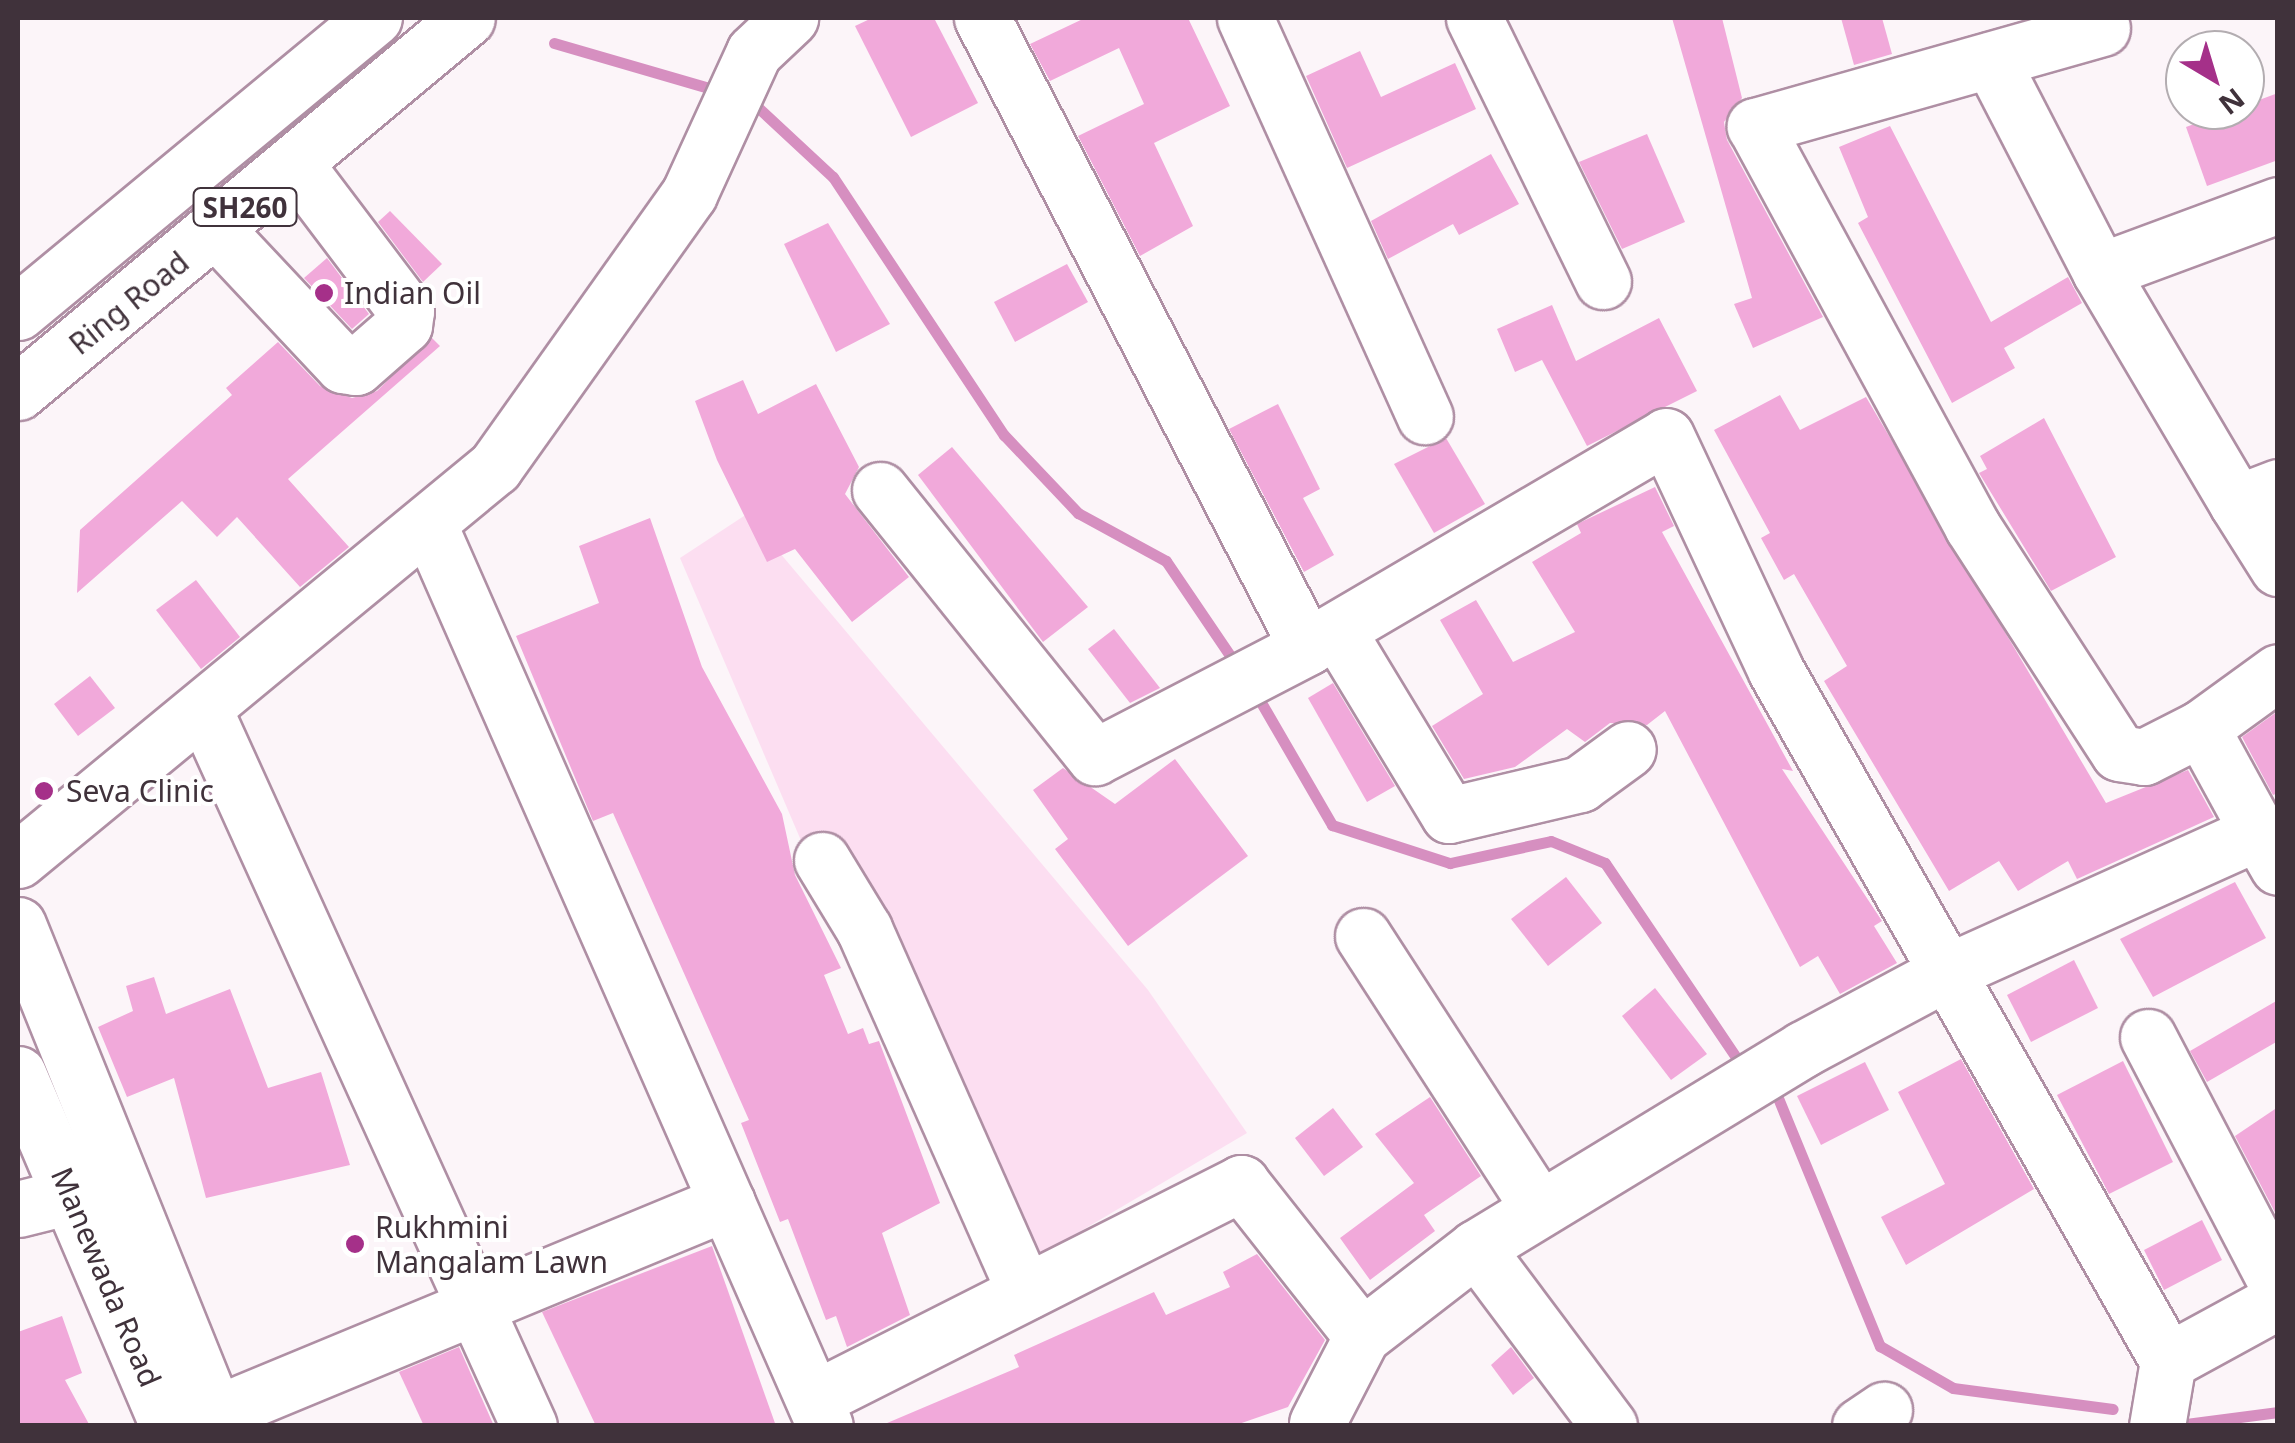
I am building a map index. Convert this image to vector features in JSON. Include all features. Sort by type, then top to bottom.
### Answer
[{"type":"main road","name":"SH260","points":[[18,312],[374,18]]},
{"type":"main road","name":"Ring Road","points":[[18,392],[218,231],[467,18]]},
{"type":"main road","points":[[18,860],[205,712],[495,467],[689,194],[734,95],[790,18]]},
{"type":"main road","points":[[982,18],[1323,640],[1449,815],[1512,807],[1580,784],[1628,749]]},
{"type":"main road","points":[[1245,18],[1425,416]]},
{"type":"main road","points":[[1474,18],[1603,282]]},
{"type":"main road","points":[[2111,21],[1992,60],[1755,126],[1972,526],[2120,753],[2144,757],[2200,728],[2278,672]]},
{"type":"main road","points":[[1992,60],[2100,272],[2257,495],[2278,568]]},
{"type":"main road","points":[[218,231],[343,365],[356,367],[404,325],[406,311],[294,164]]},
{"type":"main road","points":[[2100,272],[2278,205]]},
{"type":"main road","points":[[880,490],[1096,757],[1323,640],[1666,436],[1776,671],[2168,1361],[2157,1426]]},
{"type":"main road","points":[[428,523],[819,1412],[1025,1292],[1241,1182],[1362,1336]]},
{"type":"main road","points":[[205,712],[529,1426]]},
{"type":"main road","points":[[1316,1425],[1362,1336],[1537,1206],[1947,972],[2268,850],[2200,728]]},
{"type":"main road","points":[[822,860],[864,928],[1025,1292]]},
{"type":"main road","points":[[18,925],[96,1188],[18,1209]]},
{"type":"main road","points":[[1363,936],[1537,1206]]},
{"type":"main road","points":[[2148,1037],[2278,1286]]},
{"type":"main road","name":"Manewada Road","points":[[18,1074],[96,1188],[201,1422]]},
{"type":"main road","points":[[201,1422],[727,1202]]},
{"type":"main road","points":[[1476,1248],[1608,1426]]},
{"type":"main road","points":[[2168,1361],[2278,1300]]},
{"type":"shaded area","points":[[747,514],[1148,990],[1247,1133],[991,1284],[680,558]]},
{"type":"building","points":[[872,18],[934,18],[978,103],[911,137],[855,26]]},
{"type":"building","points":[[1085,18],[1188,18],[1230,106],[1154,143],[1193,226],[1140,256],[1078,136],[1144,104],[1119,48],[1050,81],[1030,44]]},
{"type":"building","points":[[1672,18],[1722,18],[1742,98],[1724,122],[1727,140],[1823,317],[1753,348],[1734,304],[1752,298]]},
{"type":"building","points":[[1841,18],[1882,18],[1892,54],[1854,65]]},
{"type":"building","points":[[1360,51],[1381,97],[1455,63],[1476,109],[1347,168],[1306,76]]},
{"type":"building","points":[[2278,93],[2278,160],[2207,186],[2187,130],[2265,130],[2265,98]]},
{"type":"building","points":[[1890,126],[1991,322],[2068,277],[2082,303],[2004,348],[2015,368],[1952,403],[1858,223],[1868,217],[1839,147]]},
{"type":"building","points":[[1647,134],[1685,222],[1622,249],[1579,162]]},
{"type":"building","points":[[1491,154],[1519,204],[1459,235],[1453,224],[1388,259],[1371,221]]},
{"type":"building","points":[[390,211],[442,264],[423,282],[378,222]]},
{"type":"building","points":[[828,223],[890,324],[836,352],[784,244]]},
{"type":"building","points":[[327,258],[369,314],[352,329],[304,278]]},
{"type":"building","points":[[1067,264],[1088,302],[1015,342],[994,302]]},
{"type":"building","points":[[1552,305],[1576,361],[1659,318],[1697,391],[1587,446],[1542,360],[1515,372],[1497,329]]},
{"type":"building","points":[[431,337],[440,346],[288,479],[349,547],[300,587],[237,517],[217,537],[182,501],[77,593],[80,530],[232,395],[226,388],[278,342],[320,386],[352,398],[377,391]]},
{"type":"building","points":[[743,380],[758,414],[816,384],[859,467],[845,494],[909,577],[852,622],[795,549],[767,562],[717,460],[695,401]]},
{"type":"building","points":[[1780,395],[1800,430],[1866,397],[2106,803],[2188,770],[2214,817],[2077,879],[2068,861],[2018,891],[1999,861],[1949,891],[1824,681],[1847,666],[1794,574],[1784,580],[1761,538],[1770,533],[1714,430]]},
{"type":"building","points":[[1278,404],[1320,489],[1303,498],[1334,555],[1304,572],[1229,429]]},
{"type":"building","points":[[2044,418],[2116,557],[2051,591],[1979,473],[1987,469],[1980,456]]},
{"type":"building","points":[[1446,438],[1485,504],[1434,533],[1394,464]]},
{"type":"building","points":[[952,447],[1088,607],[1043,642],[918,475]]},
{"type":"building","points":[[1655,487],[1674,526],[1662,532],[1793,771],[1782,769],[1882,921],[1874,926],[1897,963],[1840,994],[1818,956],[1800,967],[1665,711],[1647,725],[1610,723],[1585,742],[1567,729],[1515,767],[1464,779],[1432,726],[1483,694],[1440,620],[1476,600],[1513,662],[1575,632],[1532,562],[1581,533],[1577,524]]},
{"type":"building","points":[[650,518],[702,667],[782,814],[795,875],[841,968],[824,975],[848,1034],[863,1028],[869,1044],[879,1041],[940,1203],[882,1233],[910,1315],[847,1347],[836,1316],[826,1320],[788,1219],[780,1222],[741,1123],[749,1120],[613,813],[593,821],[516,636],[599,603],[579,546]]},
{"type":"building","points":[[196,580],[240,637],[201,669],[156,610]]},
{"type":"building","points":[[1114,629],[1160,688],[1130,703],[1088,649]]},
{"type":"building","points":[[90,676],[115,708],[78,736],[54,704]]},
{"type":"building","points":[[1333,683],[1395,786],[1367,802],[1308,698]]},
{"type":"building","points":[[2278,711],[2278,793],[2273,795],[2242,737]]},
{"type":"building","points":[[1175,759],[1248,856],[1128,946],[1055,849],[1068,839],[1033,790],[1063,768],[1115,804]]},
{"type":"building","points":[[1566,877],[1602,923],[1548,966],[1511,919]]},
{"type":"building","points":[[2235,882],[2266,938],[2153,997],[2120,939]]},
{"type":"building","points":[[2074,960],[2098,1008],[2031,1042],[2007,995]]},
{"type":"building","points":[[154,977],[166,1014],[230,989],[268,1088],[321,1072],[350,1165],[206,1198],[174,1078],[127,1097],[98,1027],[133,1011],[126,986]]},
{"type":"building","points":[[1655,988],[1707,1054],[1671,1080],[1622,1016]]},
{"type":"building","points":[[2278,1000],[2278,1041],[2207,1082],[2190,1051]]},
{"type":"building","points":[[1961,1059],[2034,1189],[1906,1265],[1881,1217],[1945,1184],[1898,1092]]},
{"type":"building","points":[[2123,1061],[2173,1162],[2109,1194],[2057,1095]]},
{"type":"building","points":[[1865,1062],[1889,1110],[1821,1145],[1797,1096]]},
{"type":"building","points":[[1430,1097],[1481,1176],[1424,1215],[1435,1231],[1370,1280],[1340,1238],[1414,1183],[1375,1134]]},
{"type":"building","points":[[2278,1107],[2278,1218],[2235,1136]]},
{"type":"building","points":[[1333,1108],[1363,1147],[1324,1176],[1295,1138]]},
{"type":"building","points":[[2202,1220],[2222,1260],[2164,1290],[2144,1250]]},
{"type":"building","points":[[712,1246],[776,1426],[596,1426],[542,1312]]},
{"type":"building","points":[[1257,1254],[1325,1340],[1288,1407],[1233,1426],[880,1426],[1019,1367],[1014,1355],[1154,1292],[1166,1315],[1230,1287],[1223,1272]]},
{"type":"building","points":[[62,1316],[82,1373],[65,1380],[90,1426],[18,1426],[18,1332]]},
{"type":"building","points":[[459,1347],[494,1426],[424,1426],[399,1372]]},
{"type":"building","points":[[1511,1347],[1534,1378],[1513,1395],[1491,1365]]},
{"type":"waterway","points":[[554,43],[723,92]]},
{"type":"waterway","points":[[750,100],[833,177],[1004,435],[1078,513],[1166,561],[1239,669]]},
{"type":"waterway","points":[[1255,692],[1332,825],[1450,863],[1551,841],[1605,863],[1736,1057]]},
{"type":"waterway","points":[[1776,1093],[1880,1346],[1953,1388],[2113,1409]]},
{"type":"waterway","points":[[2186,1424],[2278,1412]]},
{"type":"place","name":"Indian Oil","points":[[324,293]]},
{"type":"place","name":"Seva Clinic","points":[[44,791]]},
{"type":"place","name":"Rukhmini Mangalam Lawn","points":[[355,1244]]}]
